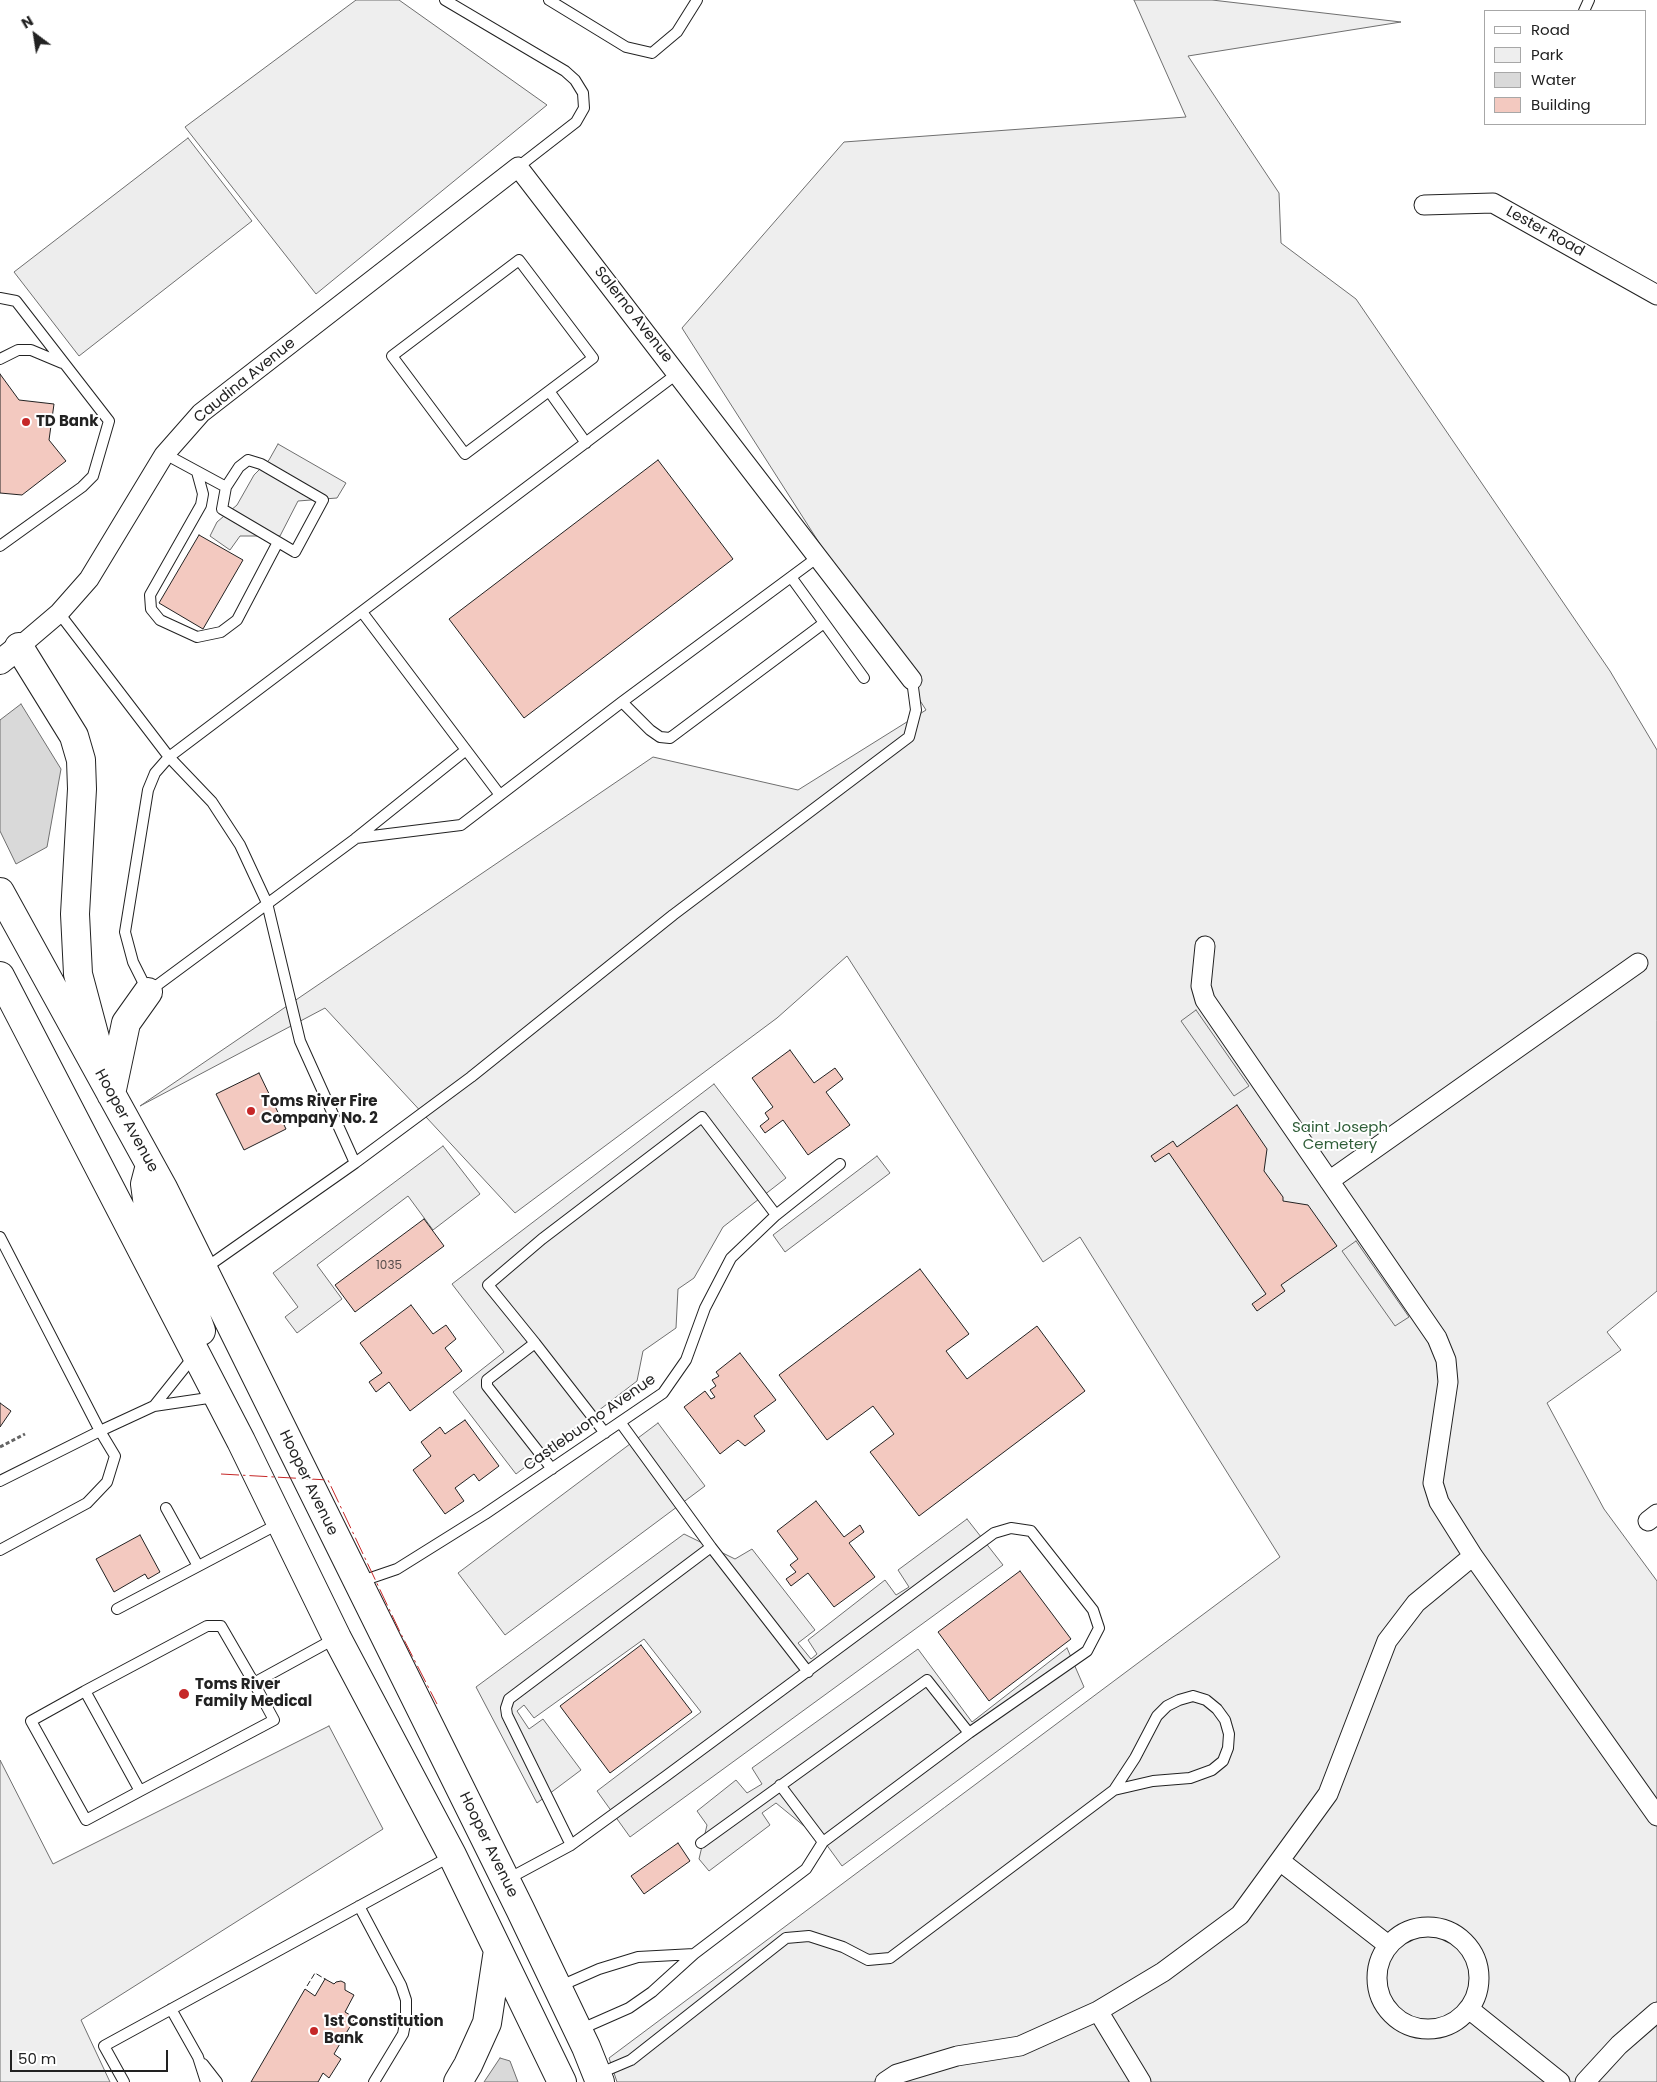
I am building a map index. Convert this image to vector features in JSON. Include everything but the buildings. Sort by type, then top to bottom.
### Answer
[{"type":"main road","points":[[9,655],[74,736],[81,760],[82,789],[75,914],[78,974],[111,1094]]},
{"type":"main road","name":"Hooper Avenue","points":[[0,892],[150,1164],[506,1880],[599,2078]]},
{"type":"main road","points":[[0,976],[241,1441],[337,1638],[452,1856],[562,2082]]},
{"type":"main road","points":[[111,1094],[126,1023],[148,992]]},
{"type":"main road","points":[[150,1164],[145,1184],[148,1206],[188,1294],[241,1441]]},
{"type":"main road","points":[[458,2082],[487,2023],[498,1950]]},
{"type":"street","name":"Salerno Avenue","points":[[518,167],[912,680]]},
{"type":"street","name":"Caudina Avenue","points":[[9,655],[59,613],[88,579],[165,454],[201,413],[518,167]]},
{"type":"street","name":"Lester Road","points":[[1424,205],[1493,203],[1657,295]]},
{"type":"street","points":[[1205,946],[1201,986],[1205,1000],[1437,1338],[1446,1360],[1448,1382],[1433,1483],[1439,1502],[1473,1556],[1657,1816]]},
{"type":"street","points":[[1329,1181],[1638,962]]},
{"type":"street","points":[[885,2082],[897,2074],[957,2056],[1020,2046],[1098,2011],[1163,1972],[1240,1915],[1328,1794],[1387,1642],[1416,1603],[1473,1556]]},
{"type":"street","points":[[1280,1861],[1388,1945]]},
{"type":"street","points":[[1418,1927],[1436,1927],[1453,1932],[1466,1943],[1476,1958],[1479,1976],[1477,1993],[1469,2009],[1457,2020],[1442,2027],[1426,2029],[1410,2026],[1395,2018],[1384,2006],[1378,1991],[1376,1975],[1380,1959],[1388,1945],[1402,1933],[1418,1927]]},
{"type":"street","points":[[1469,2009],[1560,2082]]},
{"type":"street","points":[[1098,2011],[1141,2082]]},
{"type":"street","points":[[1585,2082],[1619,2045],[1657,2012]]},
{"type":"lane","points":[[445,0],[565,71],[575,80],[583,93],[584,108],[576,122],[518,167]]},
{"type":"lane","points":[[549,0],[626,47],[652,53],[677,32],[697,0]]},
{"type":"lane","points":[[519,260],[593,358],[549,391],[465,454],[392,356],[519,260]]},
{"type":"lane","points":[[0,298],[16,301],[109,421],[93,476],[82,487],[0,546]]},
{"type":"lane","points":[[0,359],[18,350],[32,350],[65,364]]},
{"type":"lane","points":[[466,750],[355,839],[148,992],[133,962],[125,932],[148,790],[155,773],[169,757],[678,373]]},
{"type":"lane","points":[[549,391],[586,443]]},
{"type":"lane","points":[[165,454],[226,487]]},
{"type":"lane","points":[[248,460],[261,464],[323,500],[295,552],[222,509],[226,487],[239,468],[248,460]]},
{"type":"lane","points":[[197,472],[203,494],[201,505],[150,595],[151,608],[160,620],[197,637],[221,632],[237,620],[278,542]]},
{"type":"lane","points":[[355,839],[461,825],[622,702],[818,557]]},
{"type":"lane","points":[[791,577],[864,678]]},
{"type":"lane","points":[[362,612],[500,795]]},
{"type":"lane","points":[[59,613],[169,757],[212,802],[240,845],[267,903],[300,1041],[355,1163]]},
{"type":"lane","points":[[622,702],[660,738],[670,738],[824,623]]},
{"type":"lane","points":[[202,1270],[355,1163],[472,1077],[672,915],[909,737],[916,710],[912,680]]},
{"type":"lane","points":[[605,1433],[488,1285],[542,1239],[702,1117],[776,1215]]},
{"type":"lane","name":"Castlebuono Avenue","points":[[358,1583],[397,1569],[552,1469],[663,1393],[686,1360],[705,1308],[730,1258],[776,1215],[840,1164]]},
{"type":"lane","points":[[0,1237],[100,1431],[115,1456],[107,1482],[87,1503],[0,1550]]},
{"type":"lane","points":[[535,1343],[487,1380],[487,1386],[552,1469]]},
{"type":"lane","points":[[154,1406],[196,1353]]},
{"type":"lane","points":[[0,1481],[154,1406],[218,1396]]},
{"type":"lane","points":[[620,1422],[711,1546],[808,1672]]},
{"type":"lane","points":[[166,1508],[198,1566]]},
{"type":"lane","points":[[117,1610],[281,1522]]},
{"type":"lane","points":[[506,1880],[571,1845],[994,1533],[1012,1528],[1031,1531],[1093,1610],[1099,1628],[1087,1651],[969,1733],[823,1842],[806,1869],[694,1954],[652,1992],[629,2008],[578,2031]]},
{"type":"lane","points":[[571,1845],[507,1715],[506,1708],[509,1699],[711,1546]]},
{"type":"lane","points":[[207,1626],[221,1626],[254,1683],[274,1720],[86,1820],[31,1720],[207,1626]]},
{"type":"lane","points":[[254,1683],[337,1638]]},
{"type":"lane","points":[[701,1843],[927,1680],[969,1733]]},
{"type":"lane","points":[[84,1691],[140,1791]]},
{"type":"lane","points":[[599,2078],[631,2060],[786,1938],[809,1936],[843,1947],[868,1960],[890,1958],[1114,1790],[1135,1758],[1157,1716],[1167,1706],[1192,1696],[1206,1700],[1217,1709],[1225,1720],[1229,1734],[1228,1748],[1222,1761],[1212,1770],[1190,1778],[1153,1781],[1114,1790]]},
{"type":"lane","points":[[780,1785],[823,1842]]},
{"type":"lane","points":[[124,2082],[104,2046],[452,1856]]},
{"type":"lane","points":[[359,1906],[401,1986],[406,2000],[406,2019],[403,2034],[374,2082]]},
{"type":"lane","points":[[558,1988],[599,1969],[638,1957],[694,1954]]},
{"type":"lane","points":[[171,2009],[198,2057],[217,2082]]},
{"type":"lane","points":[[198,2057],[206,2082]]},
{"type":"path","points":[[0,1447],[25,1434]]},
{"type":"green space","points":[[356,0],[399,0],[547,105],[316,294],[185,127]]},
{"type":"green space","name":"Saint Joseph Cemetery","points":[[1134,0],[1212,0],[1401,22],[1188,56],[1279,193],[1281,243],[1356,299],[1610,671],[1657,750],[1657,1291],[1607,1332],[1621,1350],[1547,1403],[1604,1509],[1657,1581],[1657,2082],[617,2082],[609,2058],[1280,1557],[1080,1237],[1043,1262],[847,956],[777,1018],[515,1213],[325,1008],[140,1106],[653,757],[798,790],[926,710],[682,328],[844,142],[1186,117]]},
{"type":"green space","points":[[329,1726],[383,1829],[81,2020],[110,2082],[0,2082],[0,1760],[53,1864]]},
{"type":"shaded area","points":[[188,138],[252,221],[79,356],[14,272]]},
{"type":"shaded area","points":[[278,444],[346,483],[337,498],[298,501],[280,536],[240,536],[230,550],[210,536],[217,522],[237,505],[254,475],[269,460]]},
{"type":"shaded area","points":[[1196,1010],[1249,1086],[1234,1096],[1181,1021]]},
{"type":"shaded area","points":[[714,1084],[786,1178],[723,1227],[694,1278],[678,1289],[676,1328],[643,1351],[637,1381],[516,1474],[453,1392],[504,1352],[452,1284]]},
{"type":"shaded area","points":[[443,1146],[480,1194],[433,1230],[408,1196],[317,1265],[342,1299],[297,1333],[285,1317],[298,1307],[273,1273]]},
{"type":"shaded area","points":[[877,1156],[890,1173],[785,1252],[773,1235]]},
{"type":"shaded area","points":[[1356,1241],[1409,1317],[1395,1326],[1342,1251]]},
{"type":"shaded area","points":[[658,1423],[705,1486],[505,1635],[458,1573]]},
{"type":"shaded area","points":[[967,1519],[1003,1565],[630,1837],[597,1791],[701,1712],[644,1639],[534,1718],[524,1705],[517,1711],[529,1729],[543,1719],[581,1770],[537,1803],[476,1687],[684,1534],[735,1559],[752,1549],[815,1630],[798,1643],[811,1659],[817,1654],[808,1640],[885,1580],[896,1595],[909,1587],[898,1570]]},
{"type":"shaded area","points":[[1067,1648],[1084,1687],[842,1866],[826,1844],[776,1803],[762,1813],[770,1825],[709,1871],[699,1859],[707,1825],[697,1811],[736,1780],[747,1793],[762,1784],[752,1768],[918,1649],[972,1722]]},
{"type":"water","points":[[21,704],[61,769],[47,847],[16,864],[0,831],[0,720]]},
{"type":"water","points":[[500,2058],[510,2061],[518,2082],[484,2082]]},
{"type":"fence","points":[[307,1986],[315,1973],[325,1979]]},
{"type":"power","points":[[221,1474],[328,1480],[400,1632],[437,1704]]},
{"type":"place","name":"TD Bank","points":[[26,422]]},
{"type":"place","name":"Toms River Fire Company No. 2","points":[[251,1111]]},
{"type":"place","name":"Toms River Family Medical","points":[[184,1694]]},
{"type":"place","name":"1st Constitution Bank","points":[[314,2031]]}]
